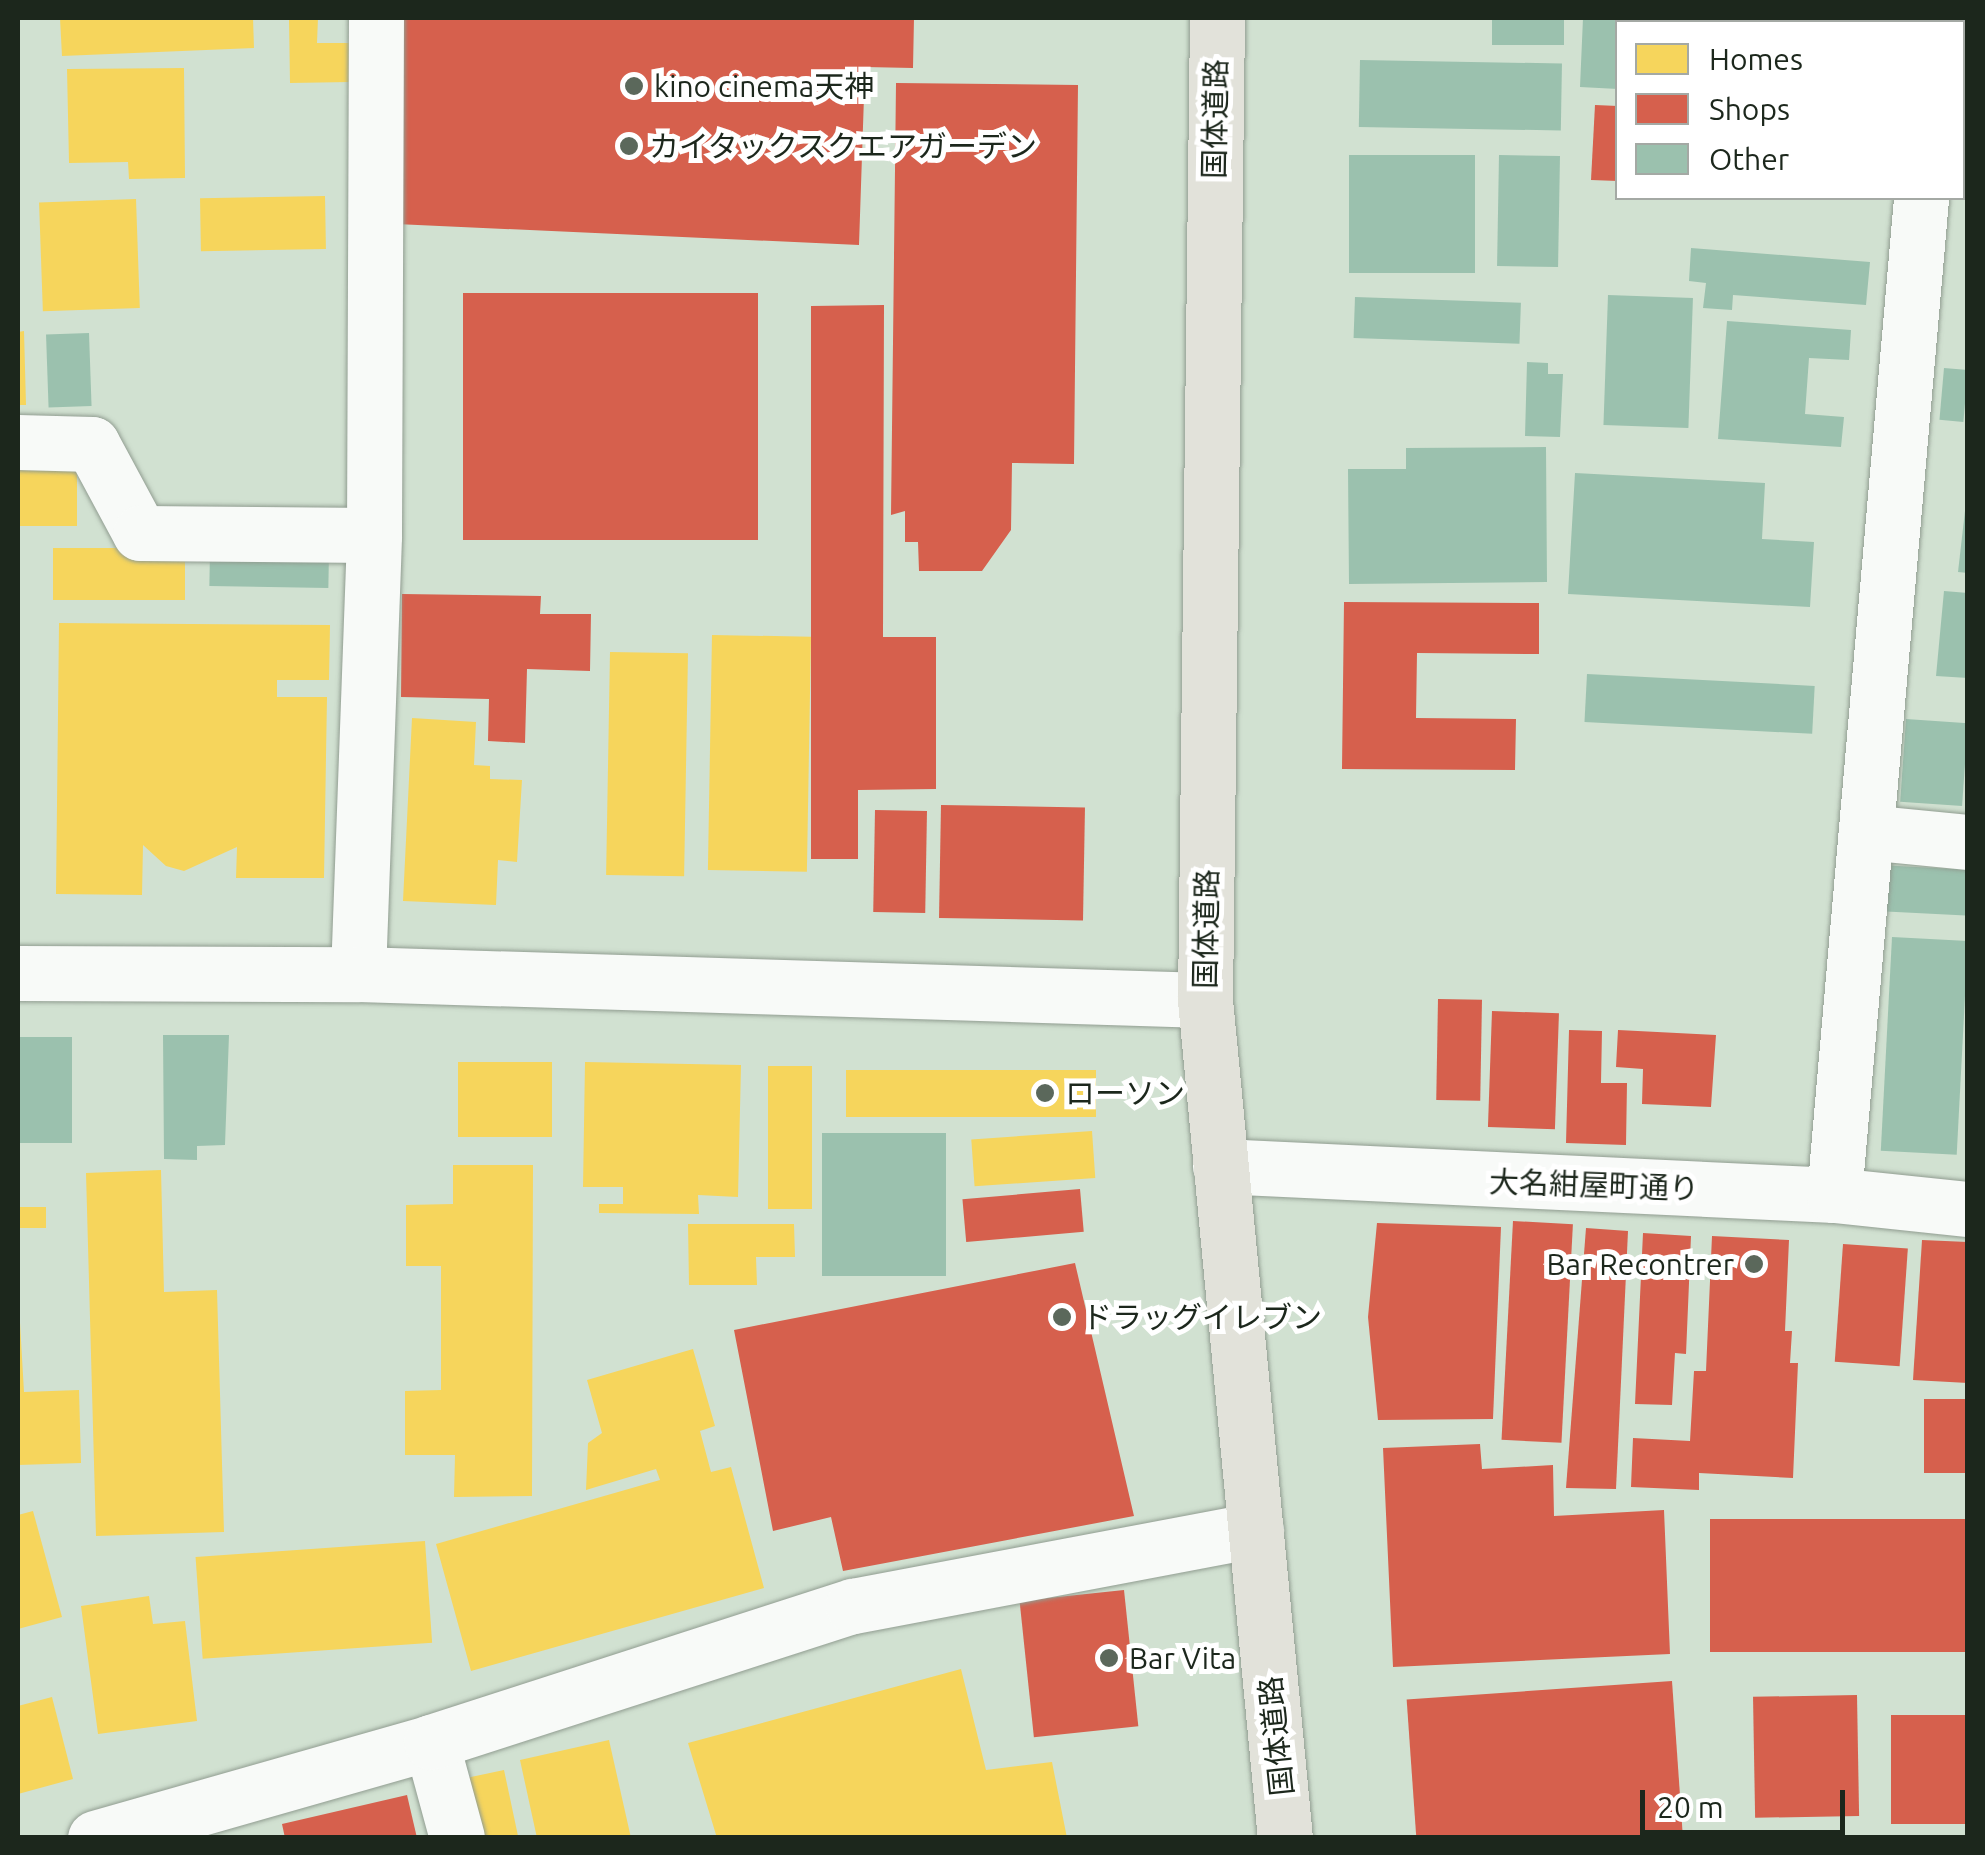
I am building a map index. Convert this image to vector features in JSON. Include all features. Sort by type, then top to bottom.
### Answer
[{"type":"highway","name":"国体道路","points":[[1217,18],[1204,1000],[1286,1838]]},
{"type":"street","points":[[358,974],[374,535],[376,18]]},
{"type":"street","points":[[1834,1195],[1921,200]]},
{"type":"street","points":[[18,442],[92,444],[140,533],[374,535]]},
{"type":"street","points":[[1866,832],[1968,842]]},
{"type":"street","points":[[18,974],[358,974],[1204,1000]]},
{"type":"street","name":"大名紺屋町通り","points":[[1220,1166],[1834,1195],[1968,1210]]},
{"type":"street","points":[[96,1838],[431,1742],[852,1606],[1256,1530]]},
{"type":"street","points":[[431,1742],[457,1838]]},
{"type":"building: Homes","points":[[60,18],[253,18],[254,48],[62,56]]},
{"type":"building: Homes","points":[[289,18],[318,18],[317,43],[350,43],[350,82],[290,83]]},
{"type":"building: Homes","points":[[184,68],[185,178],[129,179],[128,162],[69,163],[67,69]]},
{"type":"building: Homes","points":[[325,196],[326,249],[201,251],[200,198]]},
{"type":"building: Homes","points":[[136,199],[140,308],[43,311],[39,202]]},
{"type":"building: Homes","points":[[24,331],[26,405],[18,405],[18,332]]},
{"type":"building: Homes","points":[[18,454],[77,454],[77,526],[18,526]]},
{"type":"building: Homes","points":[[53,548],[185,548],[185,600],[53,600]]},
{"type":"building: Homes","points":[[59,623],[330,625],[329,680],[277,680],[277,697],[327,697],[324,878],[236,878],[237,847],[184,871],[166,866],[143,845],[142,895],[56,894]]},
{"type":"building: Homes","points":[[712,635],[811,637],[807,872],[708,870]]},
{"type":"building: Homes","points":[[610,652],[688,653],[684,876],[606,875]]},
{"type":"building: Homes","points":[[412,718],[476,722],[474,765],[490,766],[490,779],[522,780],[517,862],[498,860],[496,905],[403,901]]},
{"type":"building: Homes","points":[[458,1062],[552,1062],[552,1137],[458,1137]]},
{"type":"building: Homes","points":[[585,1062],[741,1065],[738,1197],[698,1195],[699,1214],[599,1213],[599,1204],[623,1204],[623,1187],[583,1187]]},
{"type":"building: Homes","points":[[768,1066],[812,1066],[812,1209],[768,1209]]},
{"type":"building: Homes","points":[[846,1070],[1096,1070],[1096,1117],[846,1117]]},
{"type":"building: Homes","points":[[1092,1131],[1095,1178],[975,1186],[971,1139]]},
{"type":"building: Homes","points":[[453,1165],[533,1165],[532,1496],[454,1497],[455,1455],[405,1455],[405,1391],[441,1390],[441,1266],[406,1266],[406,1205],[453,1204]]},
{"type":"building: Homes","points":[[161,1170],[164,1292],[217,1290],[224,1532],[96,1536],[86,1173]]},
{"type":"building: Homes","points":[[18,1207],[46,1207],[46,1228],[18,1228]]},
{"type":"building: Homes","points":[[688,1224],[794,1224],[795,1257],[756,1257],[757,1285],[689,1285]]},
{"type":"building: Homes","points":[[18,1288],[24,1392],[79,1390],[81,1463],[18,1465]]},
{"type":"building: Homes","points":[[693,1349],[715,1426],[700,1431],[711,1472],[731,1467],[764,1588],[471,1671],[436,1544],[660,1480],[656,1469],[586,1490],[588,1443],[602,1433],[587,1380]]},
{"type":"building: Homes","points":[[33,1511],[62,1617],[18,1629],[18,1515]]},
{"type":"building: Homes","points":[[425,1541],[432,1643],[203,1659],[196,1557]]},
{"type":"building: Homes","points":[[149,1596],[153,1624],[185,1621],[197,1721],[98,1734],[81,1606]]},
{"type":"building: Homes","points":[[961,1669],[986,1770],[1052,1762],[1067,1838],[717,1838],[688,1743]]},
{"type":"building: Homes","points":[[52,1697],[73,1779],[18,1794],[18,1706]]},
{"type":"building: Homes","points":[[609,1740],[631,1838],[537,1838],[520,1760]]},
{"type":"building: Homes","points":[[504,1770],[518,1838],[477,1838],[464,1779]]},
{"type":"building: Shops","name":"カイタックスクエアガーデン","points":[[393,18],[914,18],[913,68],[865,67],[859,245],[396,224]]},
{"type":"building: Shops","points":[[896,83],[1078,85],[1074,464],[1012,463],[1011,530],[982,571],[919,571],[918,542],[905,542],[905,511],[891,515]]},
{"type":"building: Shops","points":[[1595,105],[1615,106],[1615,181],[1591,180]]},
{"type":"building: Shops","points":[[463,293],[758,293],[758,540],[463,540]]},
{"type":"building: Shops","points":[[884,305],[883,637],[936,637],[936,789],[858,790],[858,859],[811,859],[811,306]]},
{"type":"building: Shops","points":[[402,594],[541,596],[540,614],[591,614],[590,671],[527,669],[525,743],[488,741],[489,699],[401,697]]},
{"type":"building: Shops","points":[[1344,602],[1539,603],[1539,654],[1417,653],[1416,718],[1516,719],[1515,770],[1342,769]]},
{"type":"building: Shops","points":[[941,805],[1085,808],[1083,920],[939,918]]},
{"type":"building: Shops","points":[[875,810],[927,811],[925,913],[873,912]]},
{"type":"building: Shops","points":[[1438,999],[1482,1000],[1480,1101],[1436,1100]]},
{"type":"building: Shops","points":[[1492,1011],[1559,1013],[1555,1129],[1488,1127]]},
{"type":"building: Shops","points":[[1569,1030],[1602,1031],[1601,1083],[1627,1083],[1626,1145],[1566,1143]]},
{"type":"building: Shops","points":[[1618,1030],[1716,1035],[1711,1107],[1642,1104],[1643,1069],[1616,1067]]},
{"type":"building: Shops","points":[[1080,1189],[1084,1232],[966,1242],[962,1199]]},
{"type":"building: Shops","points":[[1513,1221],[1573,1224],[1561,1443],[1502,1440]]},
{"type":"building: Shops","points":[[1377,1223],[1501,1227],[1493,1419],[1378,1420],[1368,1317]]},
{"type":"building: Shops","points":[[1586,1228],[1628,1231],[1616,1489],[1566,1488]]},
{"type":"building: Shops","points":[[1643,1233],[1691,1236],[1686,1354],[1675,1353],[1672,1405],[1635,1404]]},
{"type":"building: Shops","points":[[1712,1236],[1789,1240],[1785,1331],[1792,1331],[1790,1363],[1798,1363],[1793,1478],[1699,1473],[1699,1490],[1631,1487],[1633,1438],[1690,1441],[1694,1371],[1706,1371]]},
{"type":"building: Shops","points":[[1922,1240],[1968,1242],[1968,1383],[1913,1380]]},
{"type":"building: Shops","points":[[1843,1244],[1908,1249],[1900,1366],[1835,1362]]},
{"type":"building: Shops","points":[[1075,1263],[1134,1516],[843,1571],[831,1517],[773,1531],[734,1330]]},
{"type":"building: Shops","points":[[1924,1399],[1968,1399],[1968,1473],[1924,1473]]},
{"type":"building: Shops","points":[[1480,1444],[1482,1469],[1553,1465],[1554,1516],[1664,1510],[1670,1654],[1393,1667],[1383,1448]]},
{"type":"building: Shops","points":[[1710,1519],[1968,1519],[1968,1652],[1710,1652]]},
{"type":"building: Shops","points":[[1124,1590],[1138,1726],[1034,1737],[1020,1601]]},
{"type":"building: Shops","points":[[1672,1681],[1683,1838],[1416,1838],[1407,1700]]},
{"type":"building: Shops","points":[[1857,1695],[1859,1816],[1755,1818],[1753,1697]]},
{"type":"building: Shops","points":[[1891,1715],[1968,1715],[1968,1824],[1891,1824]]},
{"type":"building: Shops","points":[[407,1795],[417,1838],[285,1838],[282,1824]]},
{"type":"building: Other","points":[[1492,18],[1564,18],[1564,45],[1492,45]]},
{"type":"building: Other","points":[[1583,18],[1665,18],[1615,20],[1615,89],[1580,87]]},
{"type":"building: Other","points":[[1679,18],[1741,18],[1741,20]]},
{"type":"building: Other","points":[[1360,60],[1562,64],[1561,131],[1359,127]]},
{"type":"building: Other","points":[[1349,155],[1475,155],[1475,273],[1349,273]]},
{"type":"building: Other","points":[[1499,155],[1560,156],[1558,267],[1497,266]]},
{"type":"building: Other","points":[[1691,248],[1870,262],[1866,305],[1733,295],[1732,310],[1703,308],[1706,283],[1689,281]]},
{"type":"building: Other","points":[[1608,295],[1693,298],[1688,428],[1603,425]]},
{"type":"building: Other","points":[[1355,297],[1521,303],[1519,344],[1354,338]]},
{"type":"building: Other","points":[[1727,321],[1851,330],[1849,360],[1809,358],[1805,414],[1844,417],[1841,447],[1718,439]]},
{"type":"building: Other","points":[[89,333],[92,406],[49,407],[46,335]]},
{"type":"building: Other","points":[[1527,362],[1548,363],[1548,374],[1563,374],[1560,437],[1525,436]]},
{"type":"building: Other","points":[[1944,368],[1968,370],[1963,422],[1939,420]]},
{"type":"building: Other","points":[[1546,447],[1547,582],[1349,584],[1348,469],[1406,469],[1406,448]]},
{"type":"building: Other","points":[[1575,473],[1765,483],[1762,539],[1814,542],[1810,607],[1568,594]]},
{"type":"building: Other","points":[[1968,511],[1968,573],[1958,572]]},
{"type":"building: Other","points":[[210,550],[329,552],[328,588],[209,586]]},
{"type":"building: Other","points":[[1944,591],[1968,593],[1968,678],[1936,676]]},
{"type":"building: Other","points":[[1587,674],[1815,686],[1812,734],[1584,722]]},
{"type":"building: Other","points":[[1906,719],[1968,723],[1962,806],[1900,802]]},
{"type":"building: Other","points":[[1879,865],[1968,870],[1965,916],[1877,911]]},
{"type":"building: Other","points":[[1892,937],[1968,941],[1957,1155],[1881,1151]]},
{"type":"building: Other","points":[[163,1035],[229,1035],[225,1145],[197,1146],[197,1160],[164,1159]]},
{"type":"building: Other","points":[[18,1037],[72,1037],[72,1143],[18,1143]]},
{"type":"building: Other","points":[[822,1133],[946,1133],[946,1276],[822,1276]]},
{"type":"place","name":"kino cinema天神","points":[[634,86]]},
{"type":"place","name":"カイタックスクエアガーデン","points":[[629,146]]},
{"type":"place","name":"ローソン","points":[[1045,1093]]},
{"type":"place","name":"Bar Recontrer","points":[[1754,1264]]},
{"type":"place","name":"ドラッグイレブン","points":[[1062,1317]]},
{"type":"place","name":"Bar Vita","points":[[1109,1658]]}]
